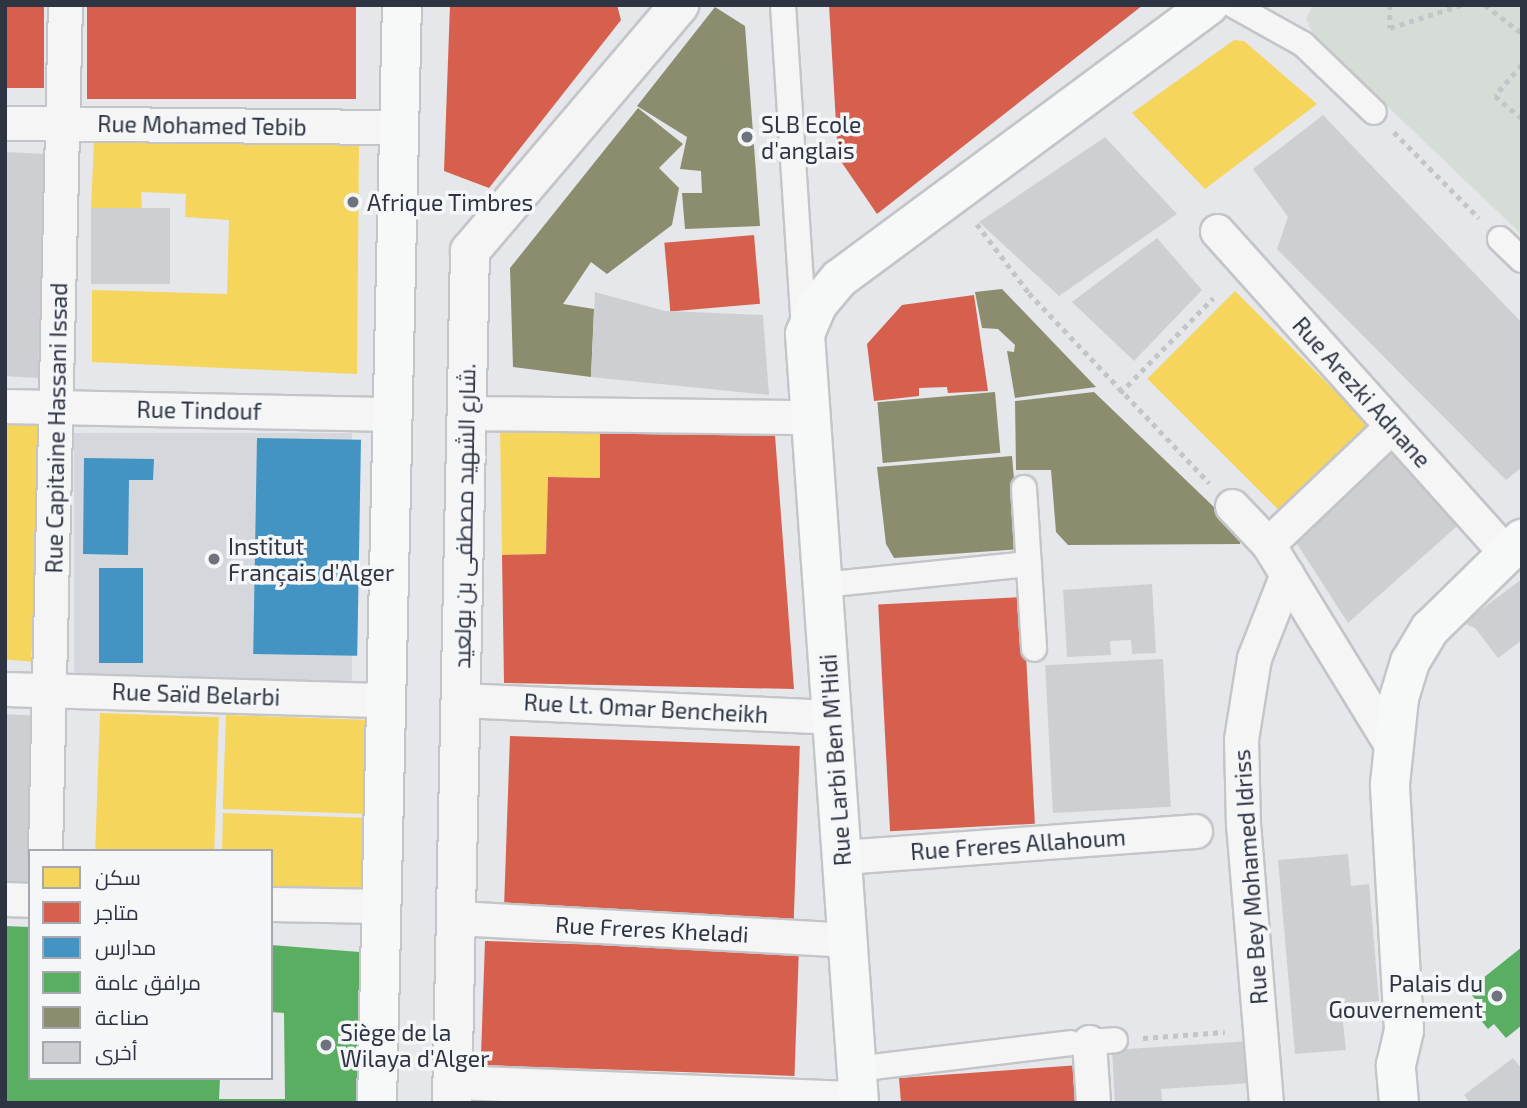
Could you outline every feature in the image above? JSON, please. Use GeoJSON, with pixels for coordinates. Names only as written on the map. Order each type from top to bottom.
{"type":"FeatureCollection","features":[{"type":"Feature","properties":{"kind":"main road"},"geometry":{"type":"LineString","coordinates":[[377,1103],[402,5]]}},
{"type":"Feature","properties":{"kind":"main road"},"geometry":{"type":"LineString","coordinates":[[805,334],[818,304],[839,279],[1209,5]]}},
{"type":"Feature","properties":{"kind":"main road","name":"Rue Larbi Ben M'Hidi"},"geometry":{"type":"LineString","coordinates":[[805,334],[858,1090]]}},
{"type":"Feature","properties":{"kind":"main road"},"geometry":{"type":"LineString","coordinates":[[1399,1103],[1396,1065],[1404,1030],[1391,745],[1410,662],[1430,629],[1514,546]]}},
{"type":"Feature","properties":{"kind":"main road"},"geometry":{"type":"LineString","coordinates":[[1404,1030],[1420,1060],[1424,1103]]}},
{"type":"Feature","properties":{"kind":"street","name":"Rue Capitaine Hassani Issad"},"geometry":{"type":"LineString","coordinates":[[45,849],[65,5]]}},
{"type":"Feature","properties":{"kind":"street","name":"شارع الشهيد مصطفى بن بولعيد."},"geometry":{"type":"LineString","coordinates":[[452,1092],[470,251],[679,5]]}},
{"type":"Feature","properties":{"kind":"street"},"geometry":{"type":"LineString","coordinates":[[783,5],[805,334]]}},
{"type":"Feature","properties":{"kind":"street"},"geometry":{"type":"LineString","coordinates":[[1233,5],[1303,44],[1374,112]]}},
{"type":"Feature","properties":{"kind":"street","name":"Rue Mohamed Tebib"},"geometry":{"type":"LineString","coordinates":[[5,123],[399,127]]}},
{"type":"Feature","properties":{"kind":"street","name":"Rue Arezki Adnane"},"geometry":{"type":"LineString","coordinates":[[1217,231],[1392,426],[1514,546]]}},
{"type":"Feature","properties":{"kind":"street"},"geometry":{"type":"LineString","coordinates":[[1500,239],[1522,260]]}},
{"type":"Feature","properties":{"kind":"street","name":"Rue Tindouf"},"geometry":{"type":"LineString","coordinates":[[5,406],[393,414]]}},
{"type":"Feature","properties":{"kind":"street"},"geometry":{"type":"LineString","coordinates":[[467,413],[811,417]]}},
{"type":"Feature","properties":{"kind":"street"},"geometry":{"type":"LineString","coordinates":[[1268,544],[1392,426]]}},
{"type":"Feature","properties":{"kind":"street"},"geometry":{"type":"LineString","coordinates":[[1024,488],[1034,649]]}},
{"type":"Feature","properties":{"kind":"street"},"geometry":{"type":"LineString","coordinates":[[1232,506],[1268,544],[1391,745]]}},
{"type":"Feature","properties":{"kind":"street"},"geometry":{"type":"LineString","coordinates":[[822,585],[1029,564]]}},
{"type":"Feature","properties":{"kind":"street","name":"Rue Bey Mohamed Idriss"},"geometry":{"type":"LineString","coordinates":[[1266,1103],[1243,826],[1241,739],[1254,658],[1287,575]]}},
{"type":"Feature","properties":{"kind":"street","name":"Rue Saïd Belarbi"},"geometry":{"type":"LineString","coordinates":[[5,689],[386,700]]}},
{"type":"Feature","properties":{"kind":"street","name":"Rue Lt. Omar Bencheikh"},"geometry":{"type":"LineString","coordinates":[[460,700],[832,717]]}},
{"type":"Feature","properties":{"kind":"street","name":"Rue Freres Allahoum"},"geometry":{"type":"LineString","coordinates":[[842,857],[1195,831]]}},
{"type":"Feature","properties":{"kind":"street"},"geometry":{"type":"LineString","coordinates":[[5,900],[28,900]]}},
{"type":"Feature","properties":{"kind":"street"},"geometry":{"type":"LineString","coordinates":[[273,904],[381,906]]}},
{"type":"Feature","properties":{"kind":"street","name":"Rue Freres Kheladi"},"geometry":{"type":"LineString","coordinates":[[456,918],[847,940]]}},
{"type":"Feature","properties":{"kind":"street"},"geometry":{"type":"LineString","coordinates":[[452,1092],[858,1090],[1091,1041],[1093,1103]]}},
{"type":"Feature","properties":{"kind":"path"},"geometry":{"type":"LineString","coordinates":[[1390,5],[1390,28],[1461,5]]}},
{"type":"Feature","properties":{"kind":"path"},"geometry":{"type":"LineString","coordinates":[[1485,5],[1522,33]]}},
{"type":"Feature","properties":{"kind":"path"},"geometry":{"type":"LineString","coordinates":[[1522,65],[1495,96],[1522,119]]}},
{"type":"Feature","properties":{"kind":"path"},"geometry":{"type":"LineString","coordinates":[[1374,112],[1500,239]]}},
{"type":"Feature","properties":{"kind":"path"},"geometry":{"type":"LineString","coordinates":[[953,192],[1029,293],[1120,393],[1232,506]]}},
{"type":"Feature","properties":{"kind":"path"},"geometry":{"type":"LineString","coordinates":[[1120,393],[1213,298]]}},
{"type":"Feature","properties":{"kind":"path"},"geometry":{"type":"LineString","coordinates":[[1091,1041],[1260,1030]]}},
{"type":"Feature","properties":{"kind":"shaded area"},"geometry":{"type":"Polygon","coordinates":[[[1313,5],[1522,5],[1522,235],[1314,36],[1306,19],[1313,5]]]}},
{"type":"Feature","properties":{"kind":"shaded area","name":"Institut Français d'Alger"},"geometry":{"type":"Polygon","coordinates":[[[74,433],[352,433],[352,684],[74,684],[74,433]]]}},
{"type":"Feature","properties":{"kind":"building: سكن"},"geometry":{"type":"Polygon","coordinates":[[[1234,40],[1244,41],[1317,104],[1205,189],[1132,113],[1234,40]]]}},
{"type":"Feature","properties":{"kind":"building: سكن"},"geometry":{"type":"Polygon","coordinates":[[[94,141],[359,143],[357,374],[92,362],[92,290],[227,294],[229,220],[185,217],[186,194],[141,192],[142,208],[91,208],[94,141]]]}},
{"type":"Feature","properties":{"kind":"building: سكن"},"geometry":{"type":"Polygon","coordinates":[[[1235,291],[1372,428],[1284,516],[1147,379],[1235,291]]]}},
{"type":"Feature","properties":{"kind":"building: سكن"},"geometry":{"type":"Polygon","coordinates":[[[5,416],[48,419],[31,661],[5,660],[5,416]]]}},
{"type":"Feature","properties":{"kind":"building: سكن"},"geometry":{"type":"Polygon","coordinates":[[[500,425],[600,427],[600,478],[548,477],[546,554],[502,555],[500,425]]]}},
{"type":"Feature","properties":{"kind":"building: سكن"},"geometry":{"type":"Polygon","coordinates":[[[100,713],[219,717],[214,849],[95,849],[100,713]]]}},
{"type":"Feature","properties":{"kind":"building: سكن"},"geometry":{"type":"Polygon","coordinates":[[[226,715],[371,720],[368,814],[223,809],[226,715]]]}},
{"type":"Feature","properties":{"kind":"building: سكن"},"geometry":{"type":"Polygon","coordinates":[[[223,813],[368,818],[365,912],[273,909],[273,849],[222,849],[223,813]]]}},
{"type":"Feature","properties":{"kind":"building: متاجر"},"geometry":{"type":"Polygon","coordinates":[[[5,5],[44,5],[44,88],[5,88],[5,5]]]}},
{"type":"Feature","properties":{"kind":"building: متاجر"},"geometry":{"type":"Polygon","coordinates":[[[87,5],[356,5],[356,99],[87,99],[87,5]]]}},
{"type":"Feature","properties":{"kind":"building: متاجر"},"geometry":{"type":"Polygon","coordinates":[[[450,5],[617,5],[621,20],[489,188],[444,171],[450,5]]]}},
{"type":"Feature","properties":{"kind":"building: متاجر"},"geometry":{"type":"Polygon","coordinates":[[[829,5],[1143,5],[877,214],[838,157],[829,5]]]}},
{"type":"Feature","properties":{"kind":"building: متاجر"},"geometry":{"type":"Polygon","coordinates":[[[754,235],[760,304],[670,312],[664,243],[754,235]]]}},
{"type":"Feature","properties":{"kind":"building: متاجر"},"geometry":{"type":"Polygon","coordinates":[[[974,295],[988,391],[948,393],[947,387],[919,388],[919,396],[874,401],[867,344],[902,305],[974,295]]]}},
{"type":"Feature","properties":{"kind":"building: متاجر"},"geometry":{"type":"Polygon","coordinates":[[[600,427],[775,435],[794,689],[504,683],[502,555],[546,554],[548,477],[600,478],[600,427]]]}},
{"type":"Feature","properties":{"kind":"building: متاجر"},"geometry":{"type":"Polygon","coordinates":[[[1023,597],[1035,824],[890,831],[878,605],[1023,597]]]}},
{"type":"Feature","properties":{"kind":"building: متاجر"},"geometry":{"type":"Polygon","coordinates":[[[510,736],[800,746],[794,920],[504,910],[510,736]]]}},
{"type":"Feature","properties":{"kind":"building: متاجر"},"geometry":{"type":"Polygon","coordinates":[[[485,941],[799,952],[794,1076],[481,1065],[485,941]]]}},
{"type":"Feature","properties":{"kind":"building: متاجر"},"geometry":{"type":"Polygon","coordinates":[[[1080,1065],[1082,1103],[901,1103],[899,1078],[1080,1065]]]}},
{"type":"Feature","properties":{"kind":"building: مدارس"},"geometry":{"type":"Polygon","coordinates":[[[257,438],[361,440],[357,656],[253,654],[257,438]]]}},
{"type":"Feature","properties":{"kind":"building: مدارس"},"geometry":{"type":"Polygon","coordinates":[[[84,458],[154,459],[153,480],[129,480],[128,555],[83,554],[84,458]]]}},
{"type":"Feature","properties":{"kind":"building: مدارس"},"geometry":{"type":"Polygon","coordinates":[[[99,568],[143,568],[143,663],[99,663],[99,568]]]}},
{"type":"Feature","properties":{"kind":"building: مرافق عامة","name":"Siège de la Wilaya d'Alger"},"geometry":{"type":"Polygon","coordinates":[[[5,926],[28,927],[28,1080],[220,1080],[219,1099],[285,1099],[284,1013],[273,1012],[273,945],[372,953],[365,1103],[5,1103],[5,926]]]}},
{"type":"Feature","properties":{"kind":"building: مرافق عامة","name":"Palais du Gouvernement"},"geometry":{"type":"Polygon","coordinates":[[[1522,947],[1522,1025],[1506,1038],[1494,1024],[1488,1029],[1471,1008],[1478,1003],[1468,990],[1522,947]]]}},
{"type":"Feature","properties":{"kind":"building: صناعة"},"geometry":{"type":"Polygon","coordinates":[[[715,7],[745,26],[760,226],[685,229],[682,193],[702,193],[701,171],[680,169],[687,137],[637,106],[715,7]]]}},
{"type":"Feature","properties":{"kind":"building: صناعة"},"geometry":{"type":"Polygon","coordinates":[[[638,108],[683,144],[659,168],[679,188],[672,225],[607,274],[591,262],[563,304],[594,309],[591,377],[513,367],[510,268],[638,108]]]}},
{"type":"Feature","properties":{"kind":"building: صناعة"},"geometry":{"type":"Polygon","coordinates":[[[1002,289],[1096,387],[1015,398],[1007,351],[1014,352],[1015,345],[998,329],[982,328],[975,292],[1002,289]]]}},
{"type":"Feature","properties":{"kind":"building: صناعة"},"geometry":{"type":"Polygon","coordinates":[[[995,392],[1000,453],[883,463],[877,402],[995,392]]]}},
{"type":"Feature","properties":{"kind":"building: صناعة"},"geometry":{"type":"Polygon","coordinates":[[[1094,392],[1240,532],[1240,544],[1068,545],[1056,532],[1051,470],[1016,470],[1015,401],[1094,392]]]}},
{"type":"Feature","properties":{"kind":"building: صناعة"},"geometry":{"type":"Polygon","coordinates":[[[1012,456],[1020,549],[894,558],[886,544],[877,467],[1012,456]]]}},
{"type":"Feature","properties":{"kind":"building: أخرى"},"geometry":{"type":"Polygon","coordinates":[[[1323,115],[1522,323],[1522,467],[1506,480],[1277,249],[1288,217],[1253,169],[1323,115]]]}},
{"type":"Feature","properties":{"kind":"building: أخرى"},"geometry":{"type":"Polygon","coordinates":[[[1105,137],[1177,214],[1059,296],[979,222],[1105,137]]]}},
{"type":"Feature","properties":{"kind":"building: أخرى"},"geometry":{"type":"Polygon","coordinates":[[[5,152],[45,154],[38,378],[5,376],[5,152]]]}},
{"type":"Feature","properties":{"kind":"building: أخرى"},"geometry":{"type":"Polygon","coordinates":[[[91,208],[170,208],[170,284],[91,284],[91,208]]]}},
{"type":"Feature","properties":{"kind":"building: أخرى"},"geometry":{"type":"Polygon","coordinates":[[[1157,238],[1202,290],[1134,361],[1072,302],[1157,238]]]}},
{"type":"Feature","properties":{"kind":"building: أخرى"},"geometry":{"type":"Polygon","coordinates":[[[595,292],[665,311],[763,315],[769,395],[591,377],[595,292]]]}},
{"type":"Feature","properties":{"kind":"building: أخرى"},"geometry":{"type":"Polygon","coordinates":[[[1391,439],[1464,520],[1348,623],[1292,536],[1391,439]]]}},
{"type":"Feature","properties":{"kind":"building: أخرى"},"geometry":{"type":"Polygon","coordinates":[[[1522,579],[1522,640],[1498,658],[1475,628],[1463,623],[1522,579]]]}},
{"type":"Feature","properties":{"kind":"building: أخرى"},"geometry":{"type":"Polygon","coordinates":[[[1152,584],[1156,653],[1132,654],[1131,640],[1110,641],[1111,655],[1067,657],[1063,590],[1152,584]]]}},
{"type":"Feature","properties":{"kind":"building: أخرى"},"geometry":{"type":"Polygon","coordinates":[[[1163,659],[1171,807],[1053,813],[1045,665],[1163,659]]]}},
{"type":"Feature","properties":{"kind":"building: أخرى"},"geometry":{"type":"Polygon","coordinates":[[[5,714],[38,716],[27,895],[5,894],[5,714]]]}},
{"type":"Feature","properties":{"kind":"building: أخرى"},"geometry":{"type":"Polygon","coordinates":[[[1348,854],[1351,886],[1369,884],[1379,1001],[1341,1004],[1346,1050],[1295,1054],[1278,860],[1348,854]]]}},
{"type":"Feature","properties":{"kind":"building: أخرى"},"geometry":{"type":"Polygon","coordinates":[[[1250,1041],[1252,1083],[1161,1089],[1162,1103],[1115,1103],[1112,1050],[1250,1041]]]}},
{"type":"Feature","properties":{"kind":"building: أخرى"},"geometry":{"type":"Polygon","coordinates":[[[1513,1058],[1522,1069],[1522,1103],[1470,1103],[1464,1095],[1513,1058]]]}},
{"type":"Feature","properties":{"kind":"place","name":"SLB Ecole d'anglais"},"geometry":{"type":"Point","coordinates":[747,137]}},
{"type":"Feature","properties":{"kind":"place","name":"Afrique Timbres"},"geometry":{"type":"Point","coordinates":[353,202]}},
{"type":"Feature","properties":{"kind":"place","name":"Institut Français d'Alger"},"geometry":{"type":"Point","coordinates":[214,559]}},
{"type":"Feature","properties":{"kind":"place","name":"Palais du Gouvernement"},"geometry":{"type":"Point","coordinates":[1497,996]}},
{"type":"Feature","properties":{"kind":"place","name":"Siège de la Wilaya d'Alger"},"geometry":{"type":"Point","coordinates":[326,1045]}}]}
